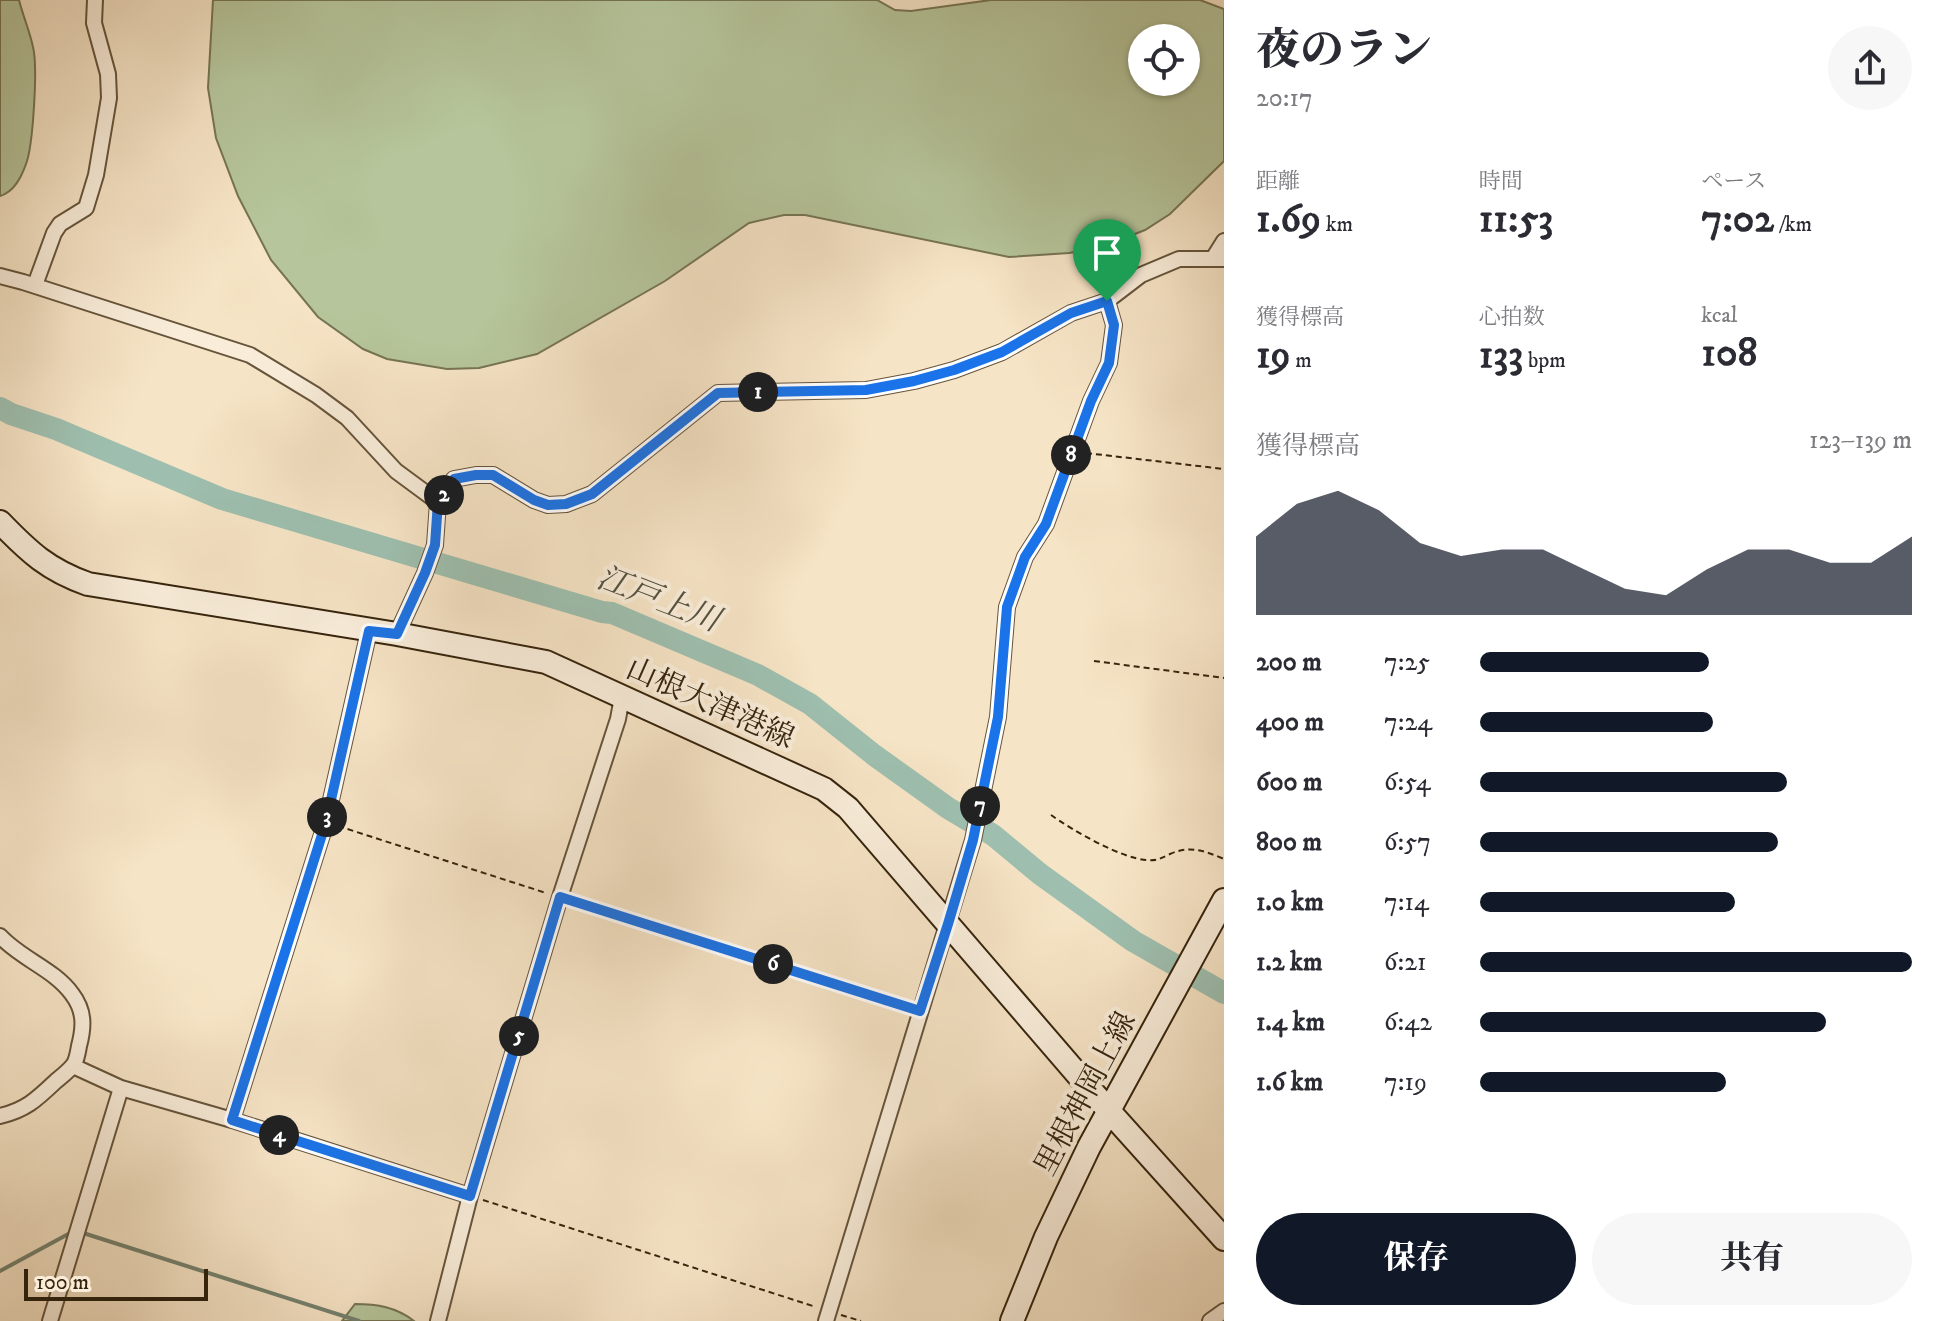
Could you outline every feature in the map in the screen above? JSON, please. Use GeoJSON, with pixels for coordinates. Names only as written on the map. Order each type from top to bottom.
{"type":"FeatureCollection","features":[{"type":"Feature","properties":{"kind":"main road","name":"山根大津港線"},"geometry":{"type":"LineString","coordinates":[[0,522],[25,548],[49,566],[88,584],[397,634],[546,662],[824,789],[848,808],[1109,1111],[1224,1239]]}},
{"type":"Feature","properties":{"kind":"main road","name":"里根神岡上線"},"geometry":{"type":"LineString","coordinates":[[1012,1321],[1046,1237],[1109,1111],[1224,900]]}},
{"type":"Feature","properties":{"kind":"street"},"geometry":{"type":"LineString","coordinates":[[35,285],[54,233],[60,224],[86,208],[96,175],[109,98],[108,74],[94,23],[95,0]]}},
{"type":"Feature","properties":{"kind":"street"},"geometry":{"type":"LineString","coordinates":[[397,634],[435,545],[438,502],[454,479],[493,475],[534,500],[548,505],[566,504],[592,494],[718,393],[866,390],[954,370],[1002,352],[1071,313],[1107,301],[1141,275],[1179,259],[1219,258],[1224,241]]}},
{"type":"Feature","properties":{"kind":"street"},"geometry":{"type":"LineString","coordinates":[[0,276],[250,355],[316,395],[347,418],[396,471],[438,502]]}},
{"type":"Feature","properties":{"kind":"street"},"geometry":{"type":"LineString","coordinates":[[828,1316],[973,840],[998,717],[1007,607],[1025,557],[1046,524],[1091,401],[1109,363],[1114,325],[1107,301]]}},
{"type":"Feature","properties":{"kind":"street"},"geometry":{"type":"LineString","coordinates":[[232,1120],[326,822],[369,631]]}},
{"type":"Feature","properties":{"kind":"street"},"geometry":{"type":"LineString","coordinates":[[438,1321],[470,1196],[560,897],[618,719],[622,697]]}},
{"type":"Feature","properties":{"kind":"street"},"geometry":{"type":"LineString","coordinates":[[0,936],[72,993],[83,1021],[73,1066],[33,1104],[0,1116]]}},
{"type":"Feature","properties":{"kind":"street"},"geometry":{"type":"LineString","coordinates":[[73,1066],[121,1088],[470,1196]]}},
{"type":"Feature","properties":{"kind":"street"},"geometry":{"type":"LineString","coordinates":[[50,1321],[121,1088]]}},
{"type":"Feature","properties":{"kind":"street"},"geometry":{"type":"LineString","coordinates":[[1210,1321],[1224,1311]]}},
{"type":"Feature","properties":{"kind":"path"},"geometry":{"type":"LineString","coordinates":[[1073,452],[1224,469]]}},
{"type":"Feature","properties":{"kind":"path"},"geometry":{"type":"LineString","coordinates":[[1094,661],[1224,678]]}},
{"type":"Feature","properties":{"kind":"path"},"geometry":{"type":"LineString","coordinates":[[1051,815],[1071,829],[1133,858],[1159,860],[1173,852],[1191,848],[1224,859]]}},
{"type":"Feature","properties":{"kind":"path"},"geometry":{"type":"LineString","coordinates":[[326,822],[920,1011]]}},
{"type":"Feature","properties":{"kind":"path"},"geometry":{"type":"LineString","coordinates":[[470,1196],[828,1316],[861,1321]]}},
{"type":"Feature","properties":{"kind":"green space"},"geometry":{"type":"Polygon","coordinates":[[[0,0],[19,0],[33,47],[35,71],[29,155],[16,184],[0,196],[0,0]]]}},
{"type":"Feature","properties":{"kind":"green space"},"geometry":{"type":"Polygon","coordinates":[[[213,0],[877,0],[895,10],[911,11],[991,0],[1200,0],[1224,9],[1224,161],[1170,214],[1145,230],[1099,248],[1009,257],[805,215],[784,215],[749,223],[665,281],[537,354],[479,368],[447,369],[387,359],[363,349],[318,317],[271,260],[238,196],[216,138],[208,88],[213,0]]]}},
{"type":"Feature","properties":{"kind":"green space"},"geometry":{"type":"Polygon","coordinates":[[[355,1304],[386,1307],[414,1321],[342,1321],[355,1304]]]}},
{"type":"Feature","properties":{"kind":"waterway","name":"江戸上川"},"geometry":{"type":"LineString","coordinates":[[0,408],[222,499],[612,613],[758,675],[810,704],[874,755],[948,808],[993,835],[1040,874],[1133,941],[1224,993]]}},
{"type":"Feature","properties":{"kind":"waterway"},"geometry":{"type":"LineString","coordinates":[[0,1271],[72,1232]]}},
{"type":"Feature","properties":{"kind":"waterway"},"geometry":{"type":"LineString","coordinates":[[80,1232],[359,1321]]}},
{"type":"Feature","properties":{"kind":"route"},"geometry":{"type":"LineString","coordinates":[[1107,301],[1114,325],[1109,363],[1091,401],[1046,524],[1025,557],[1007,607],[998,717],[973,840],[920,1011],[560,897],[470,1196],[232,1120],[326,822],[369,631],[397,634],[435,545],[438,502],[454,479],[493,475],[534,500],[548,505],[566,504],[592,494],[718,393],[866,390],[914,381],[1002,352],[1071,313],[1107,301]]}}]}
